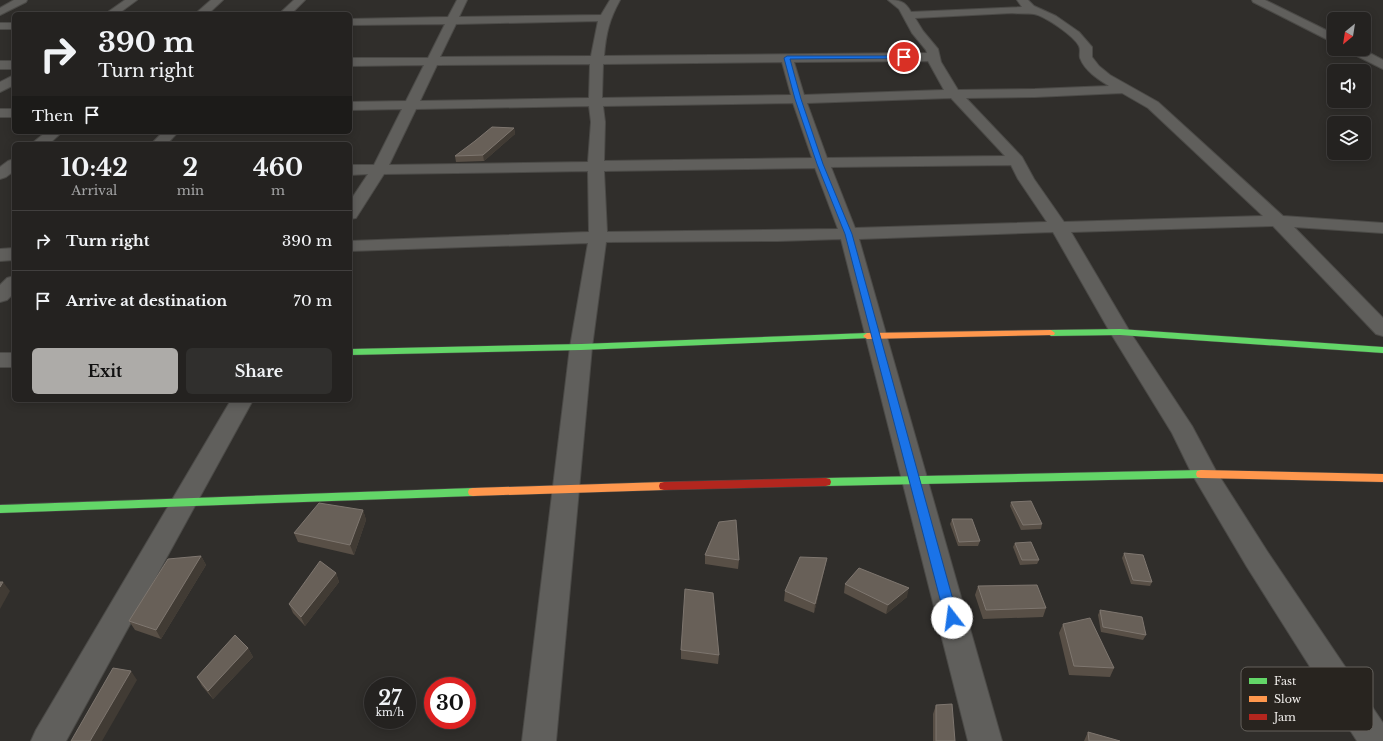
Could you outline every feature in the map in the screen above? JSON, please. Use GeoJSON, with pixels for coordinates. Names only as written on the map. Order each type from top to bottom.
{"type":"FeatureCollection","features":[{"type":"Feature","properties":{"kind":"street"},"geometry":{"type":"LineString","coordinates":[[0,12],[22,0]]}},
{"type":"Feature","properties":{"kind":"street"},"geometry":{"type":"LineString","coordinates":[[114,12],[132,0]]}},
{"type":"Feature","properties":{"kind":"street"},"geometry":{"type":"LineString","coordinates":[[203,12],[218,0]]}},
{"type":"Feature","properties":{"kind":"street"},"geometry":{"type":"LineString","coordinates":[[287,12],[300,0]]}},
{"type":"Feature","properties":{"kind":"street"},"geometry":{"type":"LineString","coordinates":[[352,211],[379,170],[462,0]]}},
{"type":"Feature","properties":{"kind":"street"},"geometry":{"type":"LineString","coordinates":[[539,741],[581,347],[598,237],[596,166],[598,122],[595,84],[597,59],[600,37],[605,18],[616,0]]}},
{"type":"Feature","properties":{"kind":"street"},"geometry":{"type":"LineString","coordinates":[[893,0],[903,7],[918,33],[932,49],[934,57],[949,88],[1017,160],[1026,179],[1059,227],[1120,332],[1184,432],[1204,474],[1257,559],[1328,667]]}},
{"type":"Feature","properties":{"kind":"street"},"geometry":{"type":"LineString","coordinates":[[1258,0],[1327,35]]}},
{"type":"Feature","properties":{"kind":"street"},"geometry":{"type":"LineString","coordinates":[[908,15],[1012,10],[1026,4],[1049,17],[1084,42],[1087,49],[1086,57],[1088,62],[1105,78],[1152,105],[1278,221],[1383,330]]}},
{"type":"Feature","properties":{"kind":"street"},"geometry":{"type":"LineString","coordinates":[[352,22],[605,18]]}},
{"type":"Feature","properties":{"kind":"street"},"geometry":{"type":"LineString","coordinates":[[0,26],[12,26]]}},
{"type":"Feature","properties":{"kind":"street"},"geometry":{"type":"LineString","coordinates":[[1366,56],[1383,65]]}},
{"type":"Feature","properties":{"kind":"street"},"geometry":{"type":"LineString","coordinates":[[352,62],[934,57]]}},
{"type":"Feature","properties":{"kind":"street"},"geometry":{"type":"LineString","coordinates":[[787,58],[798,99],[820,164],[849,234],[875,336],[985,741]]}},
{"type":"Feature","properties":{"kind":"street"},"geometry":{"type":"LineString","coordinates":[[0,65],[12,65]]}},
{"type":"Feature","properties":{"kind":"street"},"geometry":{"type":"LineString","coordinates":[[0,88],[12,80]]}},
{"type":"Feature","properties":{"kind":"street"},"geometry":{"type":"LineString","coordinates":[[352,106],[798,99],[1124,89]]}},
{"type":"Feature","properties":{"kind":"street"},"geometry":{"type":"LineString","coordinates":[[0,114],[12,113]]}},
{"type":"Feature","properties":{"kind":"street"},"geometry":{"type":"LineString","coordinates":[[42,142],[52,134]]}},
{"type":"Feature","properties":{"kind":"street"},"geometry":{"type":"LineString","coordinates":[[161,142],[169,134]]}},
{"type":"Feature","properties":{"kind":"street"},"geometry":{"type":"LineString","coordinates":[[352,170],[1017,160]]}},
{"type":"Feature","properties":{"kind":"street"},"geometry":{"type":"LineString","coordinates":[[0,175],[12,166]]}},
{"type":"Feature","properties":{"kind":"street"},"geometry":{"type":"LineString","coordinates":[[0,175],[12,175]]}},
{"type":"Feature","properties":{"kind":"street"},"geometry":{"type":"LineString","coordinates":[[352,246],[598,237],[778,236],[1278,221],[1383,228]]}},
{"type":"Feature","properties":{"kind":"street"},"geometry":{"type":"LineString","coordinates":[[0,255],[12,254]]}},
{"type":"Feature","properties":{"kind":"street"},"geometry":{"type":"LineString","coordinates":[[0,296],[12,284]]}},
{"type":"Feature","properties":{"kind":"street"},"geometry":{"type":"LineString","coordinates":[[352,352],[581,347],[875,336],[1120,332],[1383,350]]}},
{"type":"Feature","properties":{"kind":"street"},"geometry":{"type":"LineString","coordinates":[[0,360],[12,360]]}},
{"type":"Feature","properties":{"kind":"street"},"geometry":{"type":"LineString","coordinates":[[48,741],[241,402]]}},
{"type":"Feature","properties":{"kind":"street"},"geometry":{"type":"LineString","coordinates":[[0,509],[565,489],[914,480],[1204,474],[1383,478]]}},
{"type":"Feature","properties":{"kind":"street"},"geometry":{"type":"LineString","coordinates":[[1369,731],[1376,741]]}},
{"type":"Feature","properties":{"kind":"building"},"geometry":{"type":"Polygon","coordinates":[[[492,127],[514,128],[483,155],[455,156],[475,141],[492,127]]]}},
{"type":"Feature","properties":{"kind":"building"},"geometry":{"type":"Polygon","coordinates":[[[1031,501],[1042,524],[1023,525],[1011,502],[1031,501]]]}},
{"type":"Feature","properties":{"kind":"building"},"geometry":{"type":"Polygon","coordinates":[[[319,503],[363,510],[350,545],[294,533],[319,503]]]}},
{"type":"Feature","properties":{"kind":"building"},"geometry":{"type":"Polygon","coordinates":[[[952,519],[972,519],[980,541],[959,542],[952,519]]]}},
{"type":"Feature","properties":{"kind":"building"},"geometry":{"type":"Polygon","coordinates":[[[736,520],[739,560],[705,555],[719,522],[736,520]]]}},
{"type":"Feature","properties":{"kind":"building"},"geometry":{"type":"Polygon","coordinates":[[[1031,542],[1039,560],[1022,560],[1015,543],[1031,542]]]}},
{"type":"Feature","properties":{"kind":"building"},"geometry":{"type":"Polygon","coordinates":[[[1124,553],[1143,555],[1152,582],[1133,580],[1124,553]]]}},
{"type":"Feature","properties":{"kind":"building"},"geometry":{"type":"Polygon","coordinates":[[[201,556],[156,630],[129,621],[168,559],[201,556]]]}},
{"type":"Feature","properties":{"kind":"building"},"geometry":{"type":"Polygon","coordinates":[[[800,557],[827,558],[815,604],[785,591],[800,557]]]}},
{"type":"Feature","properties":{"kind":"building"},"geometry":{"type":"Polygon","coordinates":[[[320,561],[336,573],[301,617],[289,604],[320,561]]]}},
{"type":"Feature","properties":{"kind":"building"},"geometry":{"type":"Polygon","coordinates":[[[859,568],[909,588],[888,605],[845,584],[859,568]]]}},
{"type":"Feature","properties":{"kind":"building"},"geometry":{"type":"Polygon","coordinates":[[[1037,585],[1046,608],[986,610],[978,586],[1037,585]]]}},
{"type":"Feature","properties":{"kind":"building"},"geometry":{"type":"Polygon","coordinates":[[[685,589],[713,593],[719,655],[681,650],[685,589]]]}},
{"type":"Feature","properties":{"kind":"building"},"geometry":{"type":"Polygon","coordinates":[[[1100,610],[1142,617],[1146,635],[1103,627],[1100,610]]]}},
{"type":"Feature","properties":{"kind":"building"},"geometry":{"type":"Polygon","coordinates":[[[1090,618],[1114,668],[1074,666],[1063,624],[1090,618]]]}},
{"type":"Feature","properties":{"kind":"building"},"geometry":{"type":"Polygon","coordinates":[[[235,635],[248,648],[208,691],[197,677],[235,635]]]}},
{"type":"Feature","properties":{"kind":"building"},"geometry":{"type":"Polygon","coordinates":[[[113,668],[131,671],[90,741],[71,741],[113,668]]]}},
{"type":"Feature","properties":{"kind":"building"},"geometry":{"type":"Polygon","coordinates":[[[952,704],[955,741],[936,741],[936,705],[952,704]]]}},
{"type":"Feature","properties":{"kind":"building"},"geometry":{"type":"Polygon","coordinates":[[[1088,732],[1120,741],[1089,741],[1088,732]]]}},
{"type":"Feature","properties":{"kind":"traffic: fast"},"geometry":{"type":"LineString","coordinates":[[1051,333],[1120,332],[1383,350]]}},
{"type":"Feature","properties":{"kind":"traffic: fast"},"geometry":{"type":"LineString","coordinates":[[352,352],[581,347],[867,336]]}},
{"type":"Feature","properties":{"kind":"traffic: fast"},"geometry":{"type":"LineString","coordinates":[[826,482],[1201,474]]}},
{"type":"Feature","properties":{"kind":"traffic: fast"},"geometry":{"type":"LineString","coordinates":[[0,509],[473,492]]}},
{"type":"Feature","properties":{"kind":"traffic: slow"},"geometry":{"type":"LineString","coordinates":[[867,336],[1051,333]]}},
{"type":"Feature","properties":{"kind":"traffic: slow"},"geometry":{"type":"LineString","coordinates":[[1201,474],[1383,478]]}},
{"type":"Feature","properties":{"kind":"traffic: slow"},"geometry":{"type":"LineString","coordinates":[[473,492],[664,486]]}},
{"type":"Feature","properties":{"kind":"traffic: jam"},"geometry":{"type":"LineString","coordinates":[[664,486],[826,482]]}},
{"type":"Feature","properties":{"kind":"route"},"geometry":{"type":"LineString","coordinates":[[904,57],[787,58],[798,99],[820,164],[849,234],[898,422],[952,618]]}}]}
